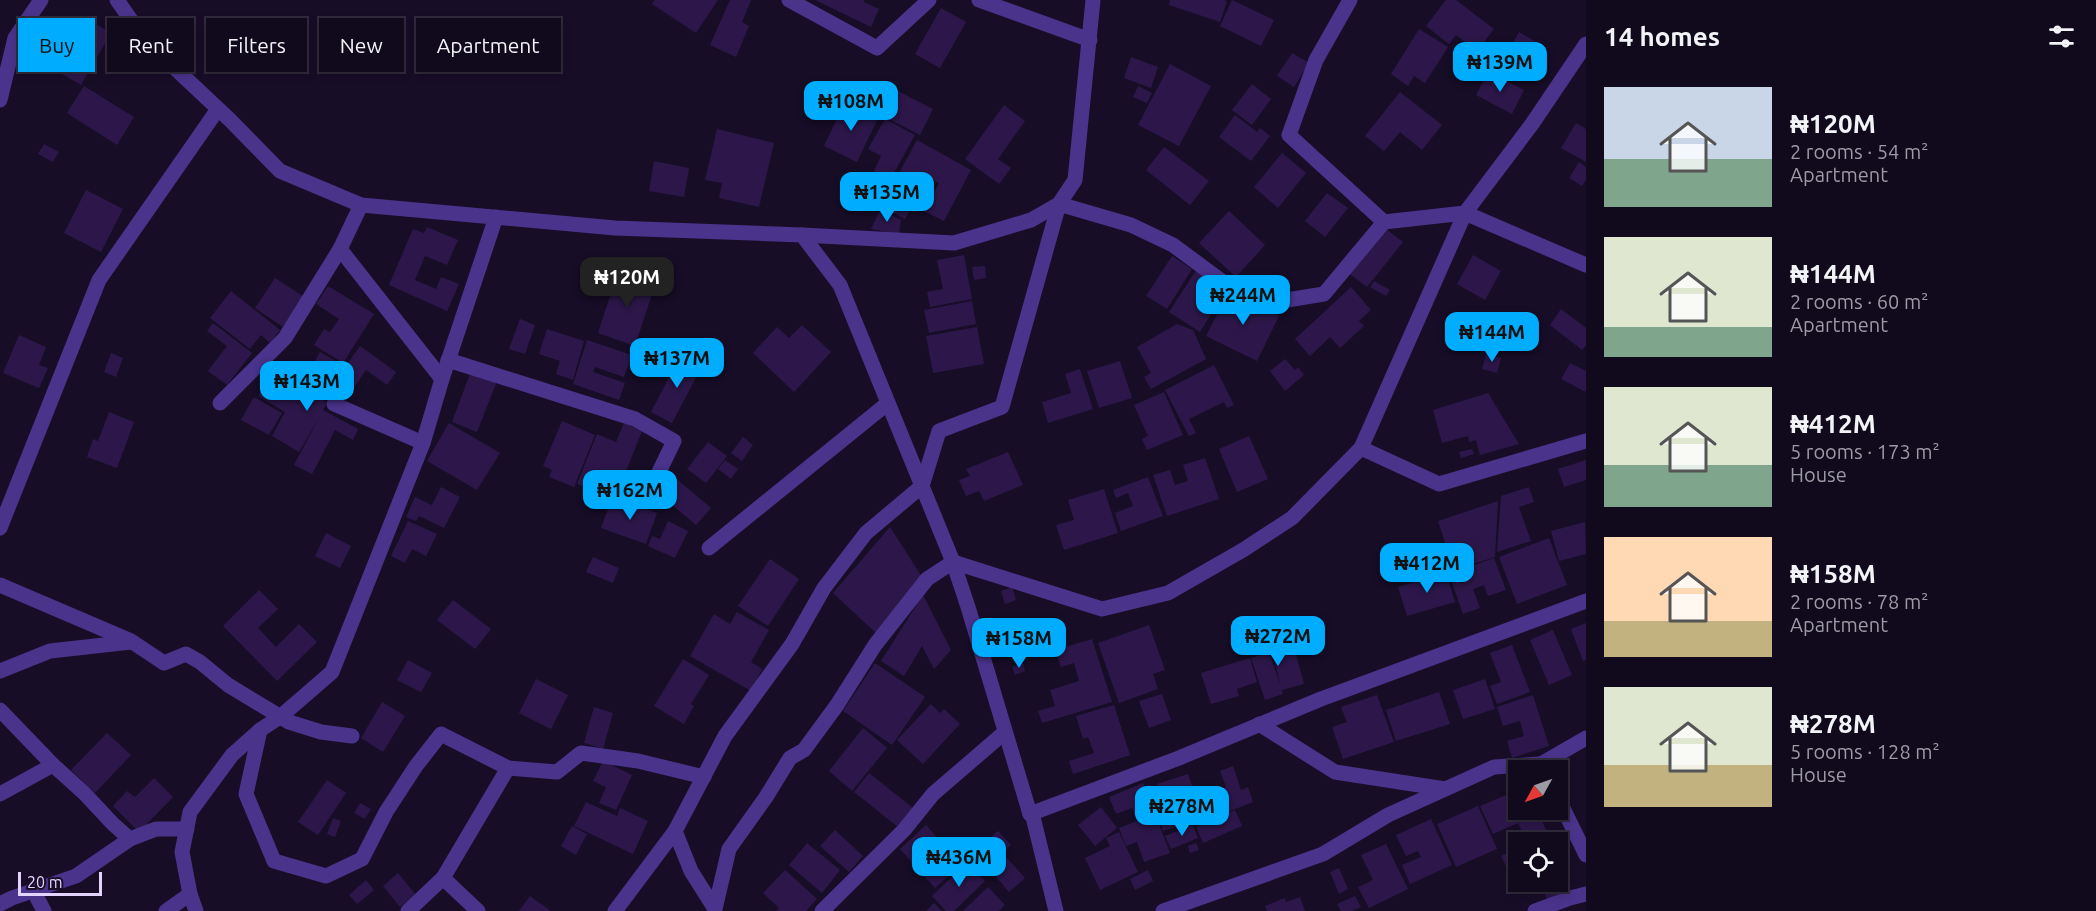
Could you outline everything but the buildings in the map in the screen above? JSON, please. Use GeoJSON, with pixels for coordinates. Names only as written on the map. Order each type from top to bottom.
{"type":"FeatureCollection","features":[{"type":"Feature","properties":{"kind":"street"},"geometry":{"type":"LineString","coordinates":[[0,100],[15,39],[41,0]]}},
{"type":"Feature","properties":{"kind":"street"},"geometry":{"type":"LineString","coordinates":[[117,0],[145,40],[280,171],[362,205],[615,228],[954,243],[1031,220],[1059,204],[1131,225],[1173,245],[1223,282],[1281,301],[1324,294],[1384,222],[1465,213],[1586,266]]}},
{"type":"Feature","properties":{"kind":"street"},"geometry":{"type":"LineString","coordinates":[[789,0],[877,48],[929,0]]}},
{"type":"Feature","properties":{"kind":"street"},"geometry":{"type":"LineString","coordinates":[[979,0],[1090,40]]}},
{"type":"Feature","properties":{"kind":"street"},"geometry":{"type":"LineString","coordinates":[[615,911],[675,831],[725,736],[792,644],[824,588],[866,533],[922,486],[939,431],[1002,407],[1059,204],[1075,180],[1094,0]]}},
{"type":"Feature","properties":{"kind":"street"},"geometry":{"type":"LineString","coordinates":[[1350,0],[1316,60],[1289,135],[1384,222]]}},
{"type":"Feature","properties":{"kind":"street"},"geometry":{"type":"LineString","coordinates":[[953,562],[1102,609],[1168,593],[1293,518],[1361,448],[1465,213],[1532,124],[1586,44]]}},
{"type":"Feature","properties":{"kind":"street"},"geometry":{"type":"LineString","coordinates":[[0,528],[99,280],[218,109]]}},
{"type":"Feature","properties":{"kind":"street"},"geometry":{"type":"LineString","coordinates":[[220,404],[285,338],[340,249],[362,205]]}},
{"type":"Feature","properties":{"kind":"street"},"geometry":{"type":"LineString","coordinates":[[196,911],[190,894],[182,852],[190,812],[232,755],[332,672],[423,443],[496,217]]}},
{"type":"Feature","properties":{"kind":"street"},"geometry":{"type":"LineString","coordinates":[[802,235],[840,285],[953,562],[969,607],[1030,814],[1033,817],[1056,911]]}},
{"type":"Feature","properties":{"kind":"street"},"geometry":{"type":"LineString","coordinates":[[340,249],[442,379]]}},
{"type":"Feature","properties":{"kind":"street"},"geometry":{"type":"LineString","coordinates":[[448,360],[635,419],[674,441],[659,472]]}},
{"type":"Feature","properties":{"kind":"street"},"geometry":{"type":"LineString","coordinates":[[709,548],[888,402]]}},
{"type":"Feature","properties":{"kind":"street"},"geometry":{"type":"LineString","coordinates":[[334,405],[423,443]]}},
{"type":"Feature","properties":{"kind":"street"},"geometry":{"type":"LineString","coordinates":[[1361,448],[1439,484],[1586,441]]}},
{"type":"Feature","properties":{"kind":"street"},"geometry":{"type":"LineString","coordinates":[[716,910],[729,849],[790,758],[804,750],[837,705],[875,645],[927,579],[953,562]]}},
{"type":"Feature","properties":{"kind":"street"},"geometry":{"type":"LineString","coordinates":[[0,585],[131,641],[164,663],[186,654],[200,662],[228,685],[289,722],[321,732],[352,736]]}},
{"type":"Feature","properties":{"kind":"street"},"geometry":{"type":"LineString","coordinates":[[1030,814],[1179,758],[1321,699],[1586,602]]}},
{"type":"Feature","properties":{"kind":"street"},"geometry":{"type":"LineString","coordinates":[[0,671],[50,651],[131,641]]}},
{"type":"Feature","properties":{"kind":"street"},"geometry":{"type":"LineString","coordinates":[[0,710],[113,825],[130,839]]}},
{"type":"Feature","properties":{"kind":"street"},"geometry":{"type":"LineString","coordinates":[[1259,724],[1335,772],[1445,789]]}},
{"type":"Feature","properties":{"kind":"street"},"geometry":{"type":"LineString","coordinates":[[260,730],[246,794],[274,861],[326,876],[362,859],[386,812],[416,766],[441,734],[508,768],[557,772],[580,753],[638,761],[704,777]]}},
{"type":"Feature","properties":{"kind":"street"},"geometry":{"type":"LineString","coordinates":[[822,911],[904,830],[933,794],[1005,732]]}},
{"type":"Feature","properties":{"kind":"street"},"geometry":{"type":"LineString","coordinates":[[1553,760],[1586,738]]}},
{"type":"Feature","properties":{"kind":"street"},"geometry":{"type":"LineString","coordinates":[[0,794],[53,765]]}},
{"type":"Feature","properties":{"kind":"street"},"geometry":{"type":"LineString","coordinates":[[1163,911],[1323,855],[1388,815],[1494,767],[1508,767]]}},
{"type":"Feature","properties":{"kind":"street"},"geometry":{"type":"LineString","coordinates":[[408,911],[443,878],[508,768]]}},
{"type":"Feature","properties":{"kind":"street"},"geometry":{"type":"LineString","coordinates":[[1568,818],[1586,855]]}},
{"type":"Feature","properties":{"kind":"street"},"geometry":{"type":"LineString","coordinates":[[0,904],[76,876],[130,839],[156,829],[187,829]]}},
{"type":"Feature","properties":{"kind":"street"},"geometry":{"type":"LineString","coordinates":[[675,831],[691,872],[716,910]]}},
{"type":"Feature","properties":{"kind":"street"},"geometry":{"type":"LineString","coordinates":[[443,878],[477,911]]}},
{"type":"Feature","properties":{"kind":"street"},"geometry":{"type":"LineString","coordinates":[[33,890],[44,911]]}},
{"type":"Feature","properties":{"kind":"street"},"geometry":{"type":"LineString","coordinates":[[166,911],[190,894]]}},
{"type":"Feature","properties":{"kind":"street"},"geometry":{"type":"LineString","coordinates":[[1535,911],[1586,894]]}}]}
